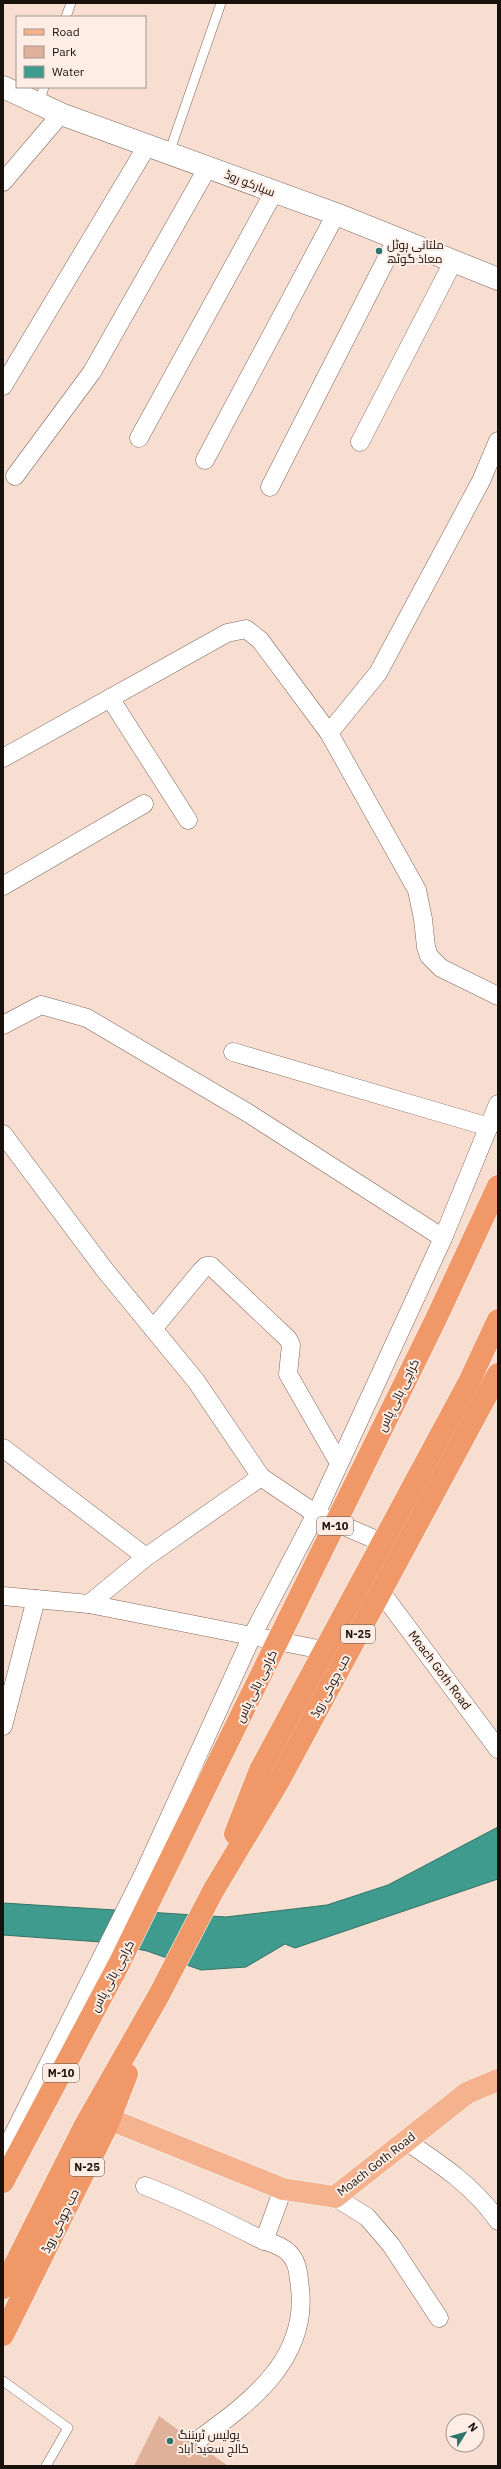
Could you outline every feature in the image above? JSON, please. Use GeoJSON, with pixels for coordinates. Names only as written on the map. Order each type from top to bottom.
{"type":"FeatureCollection","features":[{"type":"Feature","properties":{"kind":"highway","name":"کراچی بائی پاس"},"geometry":{"type":"LineString","coordinates":[[3,2182],[153,1876],[279,1641],[498,1186]]}},
{"type":"Feature","properties":{"kind":"highway"},"geometry":{"type":"LineString","coordinates":[[210,1898],[260,1770],[381,1542],[470,1380],[498,1320]]}},
{"type":"Feature","properties":{"kind":"highway","name":"حب چوکی روڈ"},"geometry":{"type":"LineString","coordinates":[[3,2288],[84,2127],[163,1988],[210,1898],[280,1779],[498,1374]]}},
{"type":"Feature","properties":{"kind":"highway","name":"حب چوکی روڈ"},"geometry":{"type":"LineString","coordinates":[[3,2334],[109,2119],[163,1988]]}},
{"type":"Feature","properties":{"kind":"main road","name":"Moach Goth Road"},"geometry":{"type":"LineString","coordinates":[[109,2119],[284,2189],[335,2197],[467,2093],[498,2080]]}},
{"type":"Feature","properties":{"kind":"street","name":"سپارکو روڈ"},"geometry":{"type":"LineString","coordinates":[[3,87],[42,95],[61,114],[336,214],[396,240],[498,278]]}},
{"type":"Feature","properties":{"kind":"street"},"geometry":{"type":"LineString","coordinates":[[3,182],[61,114]]}},
{"type":"Feature","properties":{"kind":"street"},"geometry":{"type":"LineString","coordinates":[[3,386],[147,146]]}},
{"type":"Feature","properties":{"kind":"street"},"geometry":{"type":"LineString","coordinates":[[15,476],[92,372],[208,167]]}},
{"type":"Feature","properties":{"kind":"street"},"geometry":{"type":"LineString","coordinates":[[139,438],[274,192]]}},
{"type":"Feature","properties":{"kind":"street"},"geometry":{"type":"LineString","coordinates":[[205,460],[336,214]]}},
{"type":"Feature","properties":{"kind":"street"},"geometry":{"type":"LineString","coordinates":[[270,487],[396,240]]}},
{"type":"Feature","properties":{"kind":"street"},"geometry":{"type":"LineString","coordinates":[[360,442],[454,262]]}},
{"type":"Feature","properties":{"kind":"street"},"geometry":{"type":"LineString","coordinates":[[329,733],[378,673],[481,481],[498,442]]}},
{"type":"Feature","properties":{"kind":"street"},"geometry":{"type":"LineString","coordinates":[[3,758],[227,633],[246,629],[260,640],[329,733],[417,890],[423,919],[426,947],[429,956],[441,968],[498,996]]}},
{"type":"Feature","properties":{"kind":"street"},"geometry":{"type":"LineString","coordinates":[[110,698],[188,820]]}},
{"type":"Feature","properties":{"kind":"street"},"geometry":{"type":"LineString","coordinates":[[3,886],[144,804]]}},
{"type":"Feature","properties":{"kind":"street"},"geometry":{"type":"LineString","coordinates":[[3,1025],[41,1006],[87,1018],[248,1113],[443,1238]]}},
{"type":"Feature","properties":{"kind":"street"},"geometry":{"type":"LineString","coordinates":[[233,1052],[489,1126]]}},
{"type":"Feature","properties":{"kind":"street"},"geometry":{"type":"LineString","coordinates":[[153,1876],[252,1636],[316,1514],[443,1238],[498,1104]]}},
{"type":"Feature","properties":{"kind":"street"},"geometry":{"type":"LineString","coordinates":[[3,1134],[100,1263],[196,1381],[261,1477],[316,1514],[381,1542]]}},
{"type":"Feature","properties":{"kind":"street"},"geometry":{"type":"LineString","coordinates":[[153,1329],[201,1271],[211,1266],[288,1339],[291,1345],[288,1374],[339,1463]]}},
{"type":"Feature","properties":{"kind":"street"},"geometry":{"type":"LineString","coordinates":[[3,1448],[146,1557]]}},
{"type":"Feature","properties":{"kind":"street"},"geometry":{"type":"LineString","coordinates":[[89,1604],[146,1557],[261,1477]]}},
{"type":"Feature","properties":{"kind":"street","name":"Moach Goth Road"},"geometry":{"type":"LineString","coordinates":[[381,1592],[498,1749]]}},
{"type":"Feature","properties":{"kind":"street"},"geometry":{"type":"LineString","coordinates":[[3,1596],[89,1604],[323,1650]]}},
{"type":"Feature","properties":{"kind":"street"},"geometry":{"type":"LineString","coordinates":[[3,1726],[36,1599]]}},
{"type":"Feature","properties":{"kind":"street"},"geometry":{"type":"LineString","coordinates":[[3,2155],[109,1965]]}},
{"type":"Feature","properties":{"kind":"street"},"geometry":{"type":"LineString","coordinates":[[406,2141],[431,2158],[480,2198],[498,2221]]}},
{"type":"Feature","properties":{"kind":"street"},"geometry":{"type":"LineString","coordinates":[[145,2186],[206,2211],[264,2241],[276,2244],[288,2253],[297,2263],[302,2302],[298,2329],[293,2344],[277,2371],[245,2406],[202,2437]]}},
{"type":"Feature","properties":{"kind":"street"},"geometry":{"type":"LineString","coordinates":[[264,2241],[284,2189]]}},
{"type":"Feature","properties":{"kind":"street"},"geometry":{"type":"LineString","coordinates":[[335,2197],[367,2217],[391,2245],[439,2318]]}},
{"type":"Feature","properties":{"kind":"lane"},"geometry":{"type":"LineString","coordinates":[[66,16],[71,3]]}},
{"type":"Feature","properties":{"kind":"lane"},"geometry":{"type":"LineString","coordinates":[[168,154],[221,3]]}},
{"type":"Feature","properties":{"kind":"lane"},"geometry":{"type":"LineString","coordinates":[[3,2381],[68,2428],[46,2466]]}},
{"type":"Feature","properties":{"kind":"green space","name":"پولیس ٹریننگ کالج سعید آباد"},"geometry":{"type":"Polygon","coordinates":[[[159,2416],[228,2466],[134,2466],[159,2416]]]}},
{"type":"Feature","properties":{"kind":"water"},"geometry":{"type":"Polygon","coordinates":[[[498,1827],[498,1879],[295,1948],[285,1944],[246,1967],[201,1970],[147,1951],[101,1942],[3,1935],[3,1903],[226,1917],[327,1905],[388,1885],[498,1827]]]}},
{"type":"Feature","properties":{"kind":"place","name":"ملتانی ہوٹل معاذ گوٹھ"},"geometry":{"type":"Point","coordinates":[379,251]}},
{"type":"Feature","properties":{"kind":"place","name":"پولیس ٹریننگ کالج سعید آباد"},"geometry":{"type":"Point","coordinates":[170,2441]}}]}
